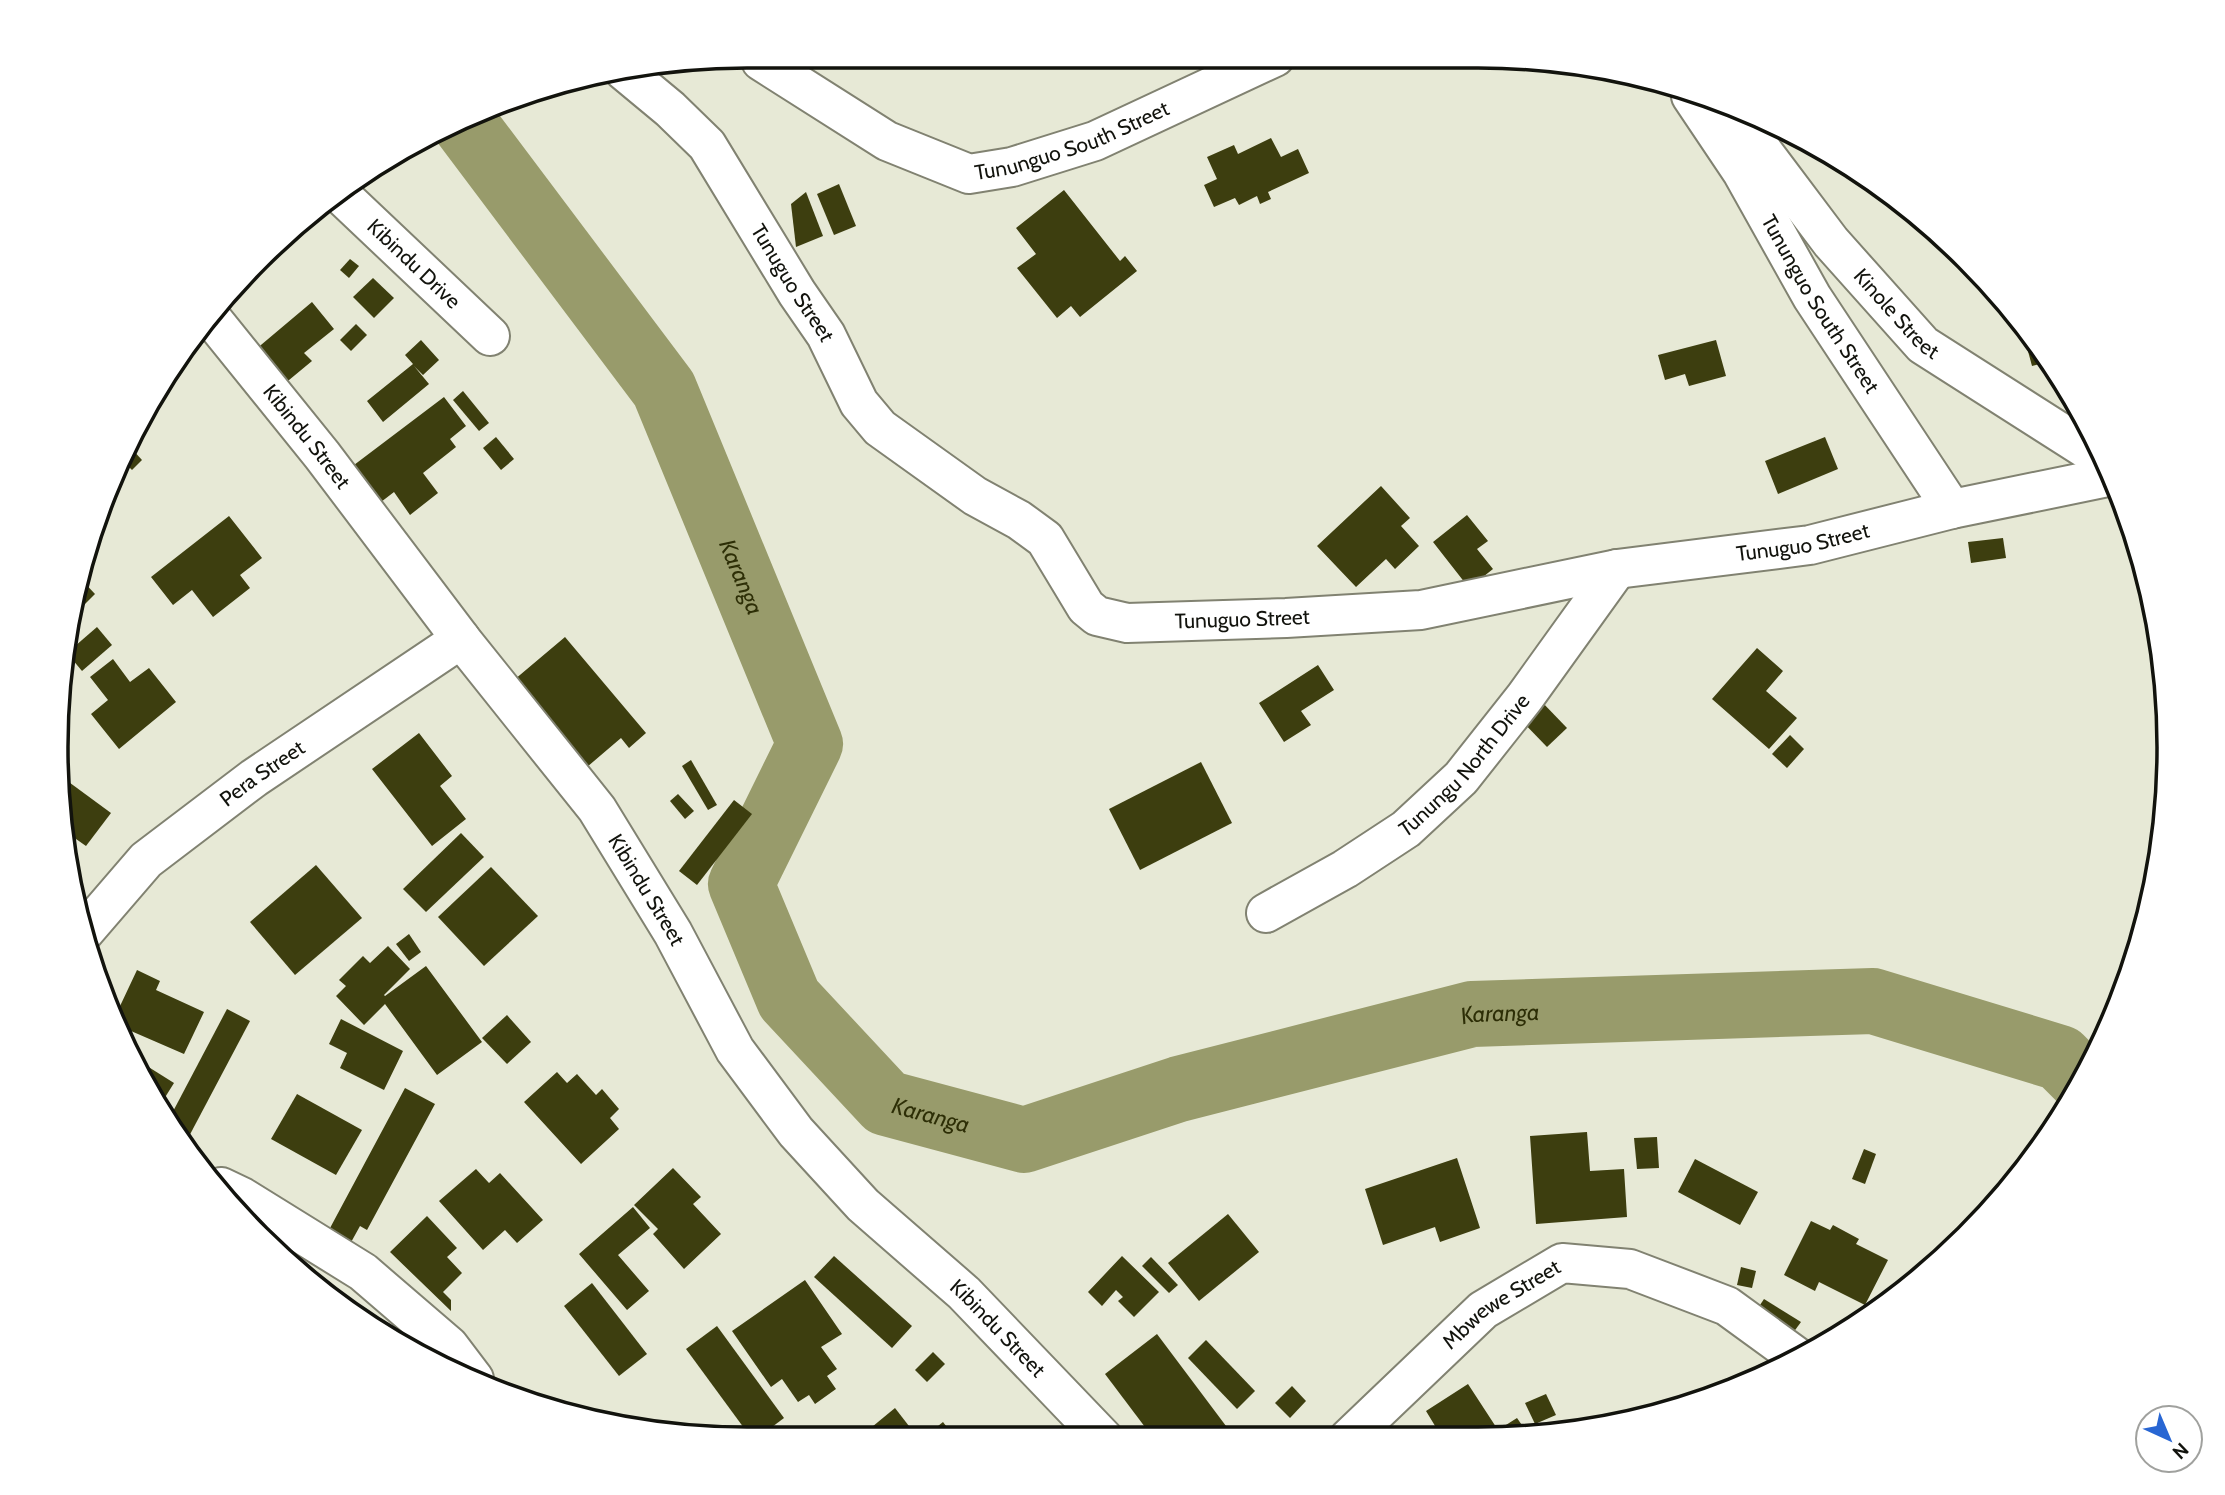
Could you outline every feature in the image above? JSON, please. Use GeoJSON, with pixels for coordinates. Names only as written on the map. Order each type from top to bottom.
{"type":"FeatureCollection","features":[{"type":"Feature","properties":{"kind":"street","name":"Tununguo South Street"},"geometry":{"type":"LineString","coordinates":[[772,68],[887,141],[970,174],[1012,167],[1095,141],[1248,68]]}},
{"type":"Feature","properties":{"kind":"street","name":"Tunuguo Street"},"geometry":{"type":"LineString","coordinates":[[633,78],[670,108],[708,145],[797,293],[826,335],[859,403],[880,428],[975,496],[1019,520],[1045,539],[1086,607],[1097,615],[1127,623],[1421,610],[1617,569],[1810,545],[1952,509],[2101,478]]}},
{"type":"Feature","properties":{"kind":"street","name":"Tununguo South Street"},"geometry":{"type":"LineString","coordinates":[[1696,104],[1742,172],[1812,297],[1952,509]]}},
{"type":"Feature","properties":{"kind":"street","name":"Kinole Street"},"geometry":{"type":"LineString","coordinates":[[1743,123],[1830,242],[1923,345],[2089,451]]}},
{"type":"Feature","properties":{"kind":"street","name":"Kibindu Drive"},"geometry":{"type":"LineString","coordinates":[[346,200],[490,336]]}},
{"type":"Feature","properties":{"kind":"street","name":"Kibindu Street"},"geometry":{"type":"LineString","coordinates":[[217,325],[597,809],[673,933],[735,1050],[796,1132],[863,1205],[964,1293],[1092,1427]]}},
{"type":"Feature","properties":{"kind":"street","name":"Tunungu North Drive"},"geometry":{"type":"LineString","coordinates":[[1266,913],[1345,869],[1406,830],[1461,778],[1525,697],[1617,569]]}},
{"type":"Feature","properties":{"kind":"street","name":"Pera Street"},"geometry":{"type":"LineString","coordinates":[[91,924],[146,860],[254,778],[461,639]]}},
{"type":"Feature","properties":{"kind":"street"},"geometry":{"type":"LineString","coordinates":[[249,1208],[363,1272],[449,1346],[462,1364]]}},
{"type":"Feature","properties":{"kind":"street","name":"Mbwewe Street"},"geometry":{"type":"LineString","coordinates":[[1361,1427],[1483,1310],[1562,1263],[1630,1269],[1727,1306],[1789,1351]]}},
{"type":"Feature","properties":{"kind":"building"},"geometry":{"type":"Polygon","coordinates":[[[1271,138],[1281,157],[1298,149],[1309,173],[1268,192],[1271,199],[1260,204],[1257,196],[1239,205],[1235,198],[1214,207],[1204,185],[1217,179],[1207,157],[1234,145],[1238,154],[1271,138]]]}},
{"type":"Feature","properties":{"kind":"building"},"geometry":{"type":"Polygon","coordinates":[[[839,184],[856,226],[834,235],[817,194],[839,184]]]}},
{"type":"Feature","properties":{"kind":"building"},"geometry":{"type":"Polygon","coordinates":[[[1064,190],[1120,261],[1125,256],[1137,271],[1080,317],[1071,306],[1057,318],[1017,268],[1036,254],[1016,228],[1064,190]]]}},
{"type":"Feature","properties":{"kind":"building"},"geometry":{"type":"Polygon","coordinates":[[[806,192],[823,236],[796,247],[791,204],[806,192]]]}},
{"type":"Feature","properties":{"kind":"building"},"geometry":{"type":"Polygon","coordinates":[[[350,259],[359,266],[349,278],[340,270],[350,259]]]}},
{"type":"Feature","properties":{"kind":"building"},"geometry":{"type":"Polygon","coordinates":[[[373,278],[394,298],[374,318],[353,297],[373,278]]]}},
{"type":"Feature","properties":{"kind":"building"},"geometry":{"type":"Polygon","coordinates":[[[312,302],[334,329],[304,353],[312,361],[283,385],[255,350],[312,302]]]}},
{"type":"Feature","properties":{"kind":"building"},"geometry":{"type":"Polygon","coordinates":[[[356,324],[367,335],[351,351],[340,340],[356,324]]]}},
{"type":"Feature","properties":{"kind":"building"},"geometry":{"type":"Polygon","coordinates":[[[421,340],[439,360],[423,375],[414,366],[429,384],[383,422],[367,401],[413,364],[405,355],[421,340]]]}},
{"type":"Feature","properties":{"kind":"building"},"geometry":{"type":"Polygon","coordinates":[[[1716,340],[1726,376],[1689,386],[1685,374],[1665,380],[1658,355],[1716,340]]]}},
{"type":"Feature","properties":{"kind":"building"},"geometry":{"type":"Polygon","coordinates":[[[2028,350],[2038,364],[2032,366],[2028,350]]]}},
{"type":"Feature","properties":{"kind":"building"},"geometry":{"type":"Polygon","coordinates":[[[463,391],[489,423],[479,431],[453,400],[463,391]]]}},
{"type":"Feature","properties":{"kind":"building"},"geometry":{"type":"Polygon","coordinates":[[[444,397],[466,426],[450,439],[456,447],[423,473],[438,493],[410,515],[394,492],[381,502],[354,465],[444,397]]]}},
{"type":"Feature","properties":{"kind":"building"},"geometry":{"type":"Polygon","coordinates":[[[496,437],[514,459],[501,470],[483,448],[496,437]]]}},
{"type":"Feature","properties":{"kind":"building"},"geometry":{"type":"Polygon","coordinates":[[[1825,437],[1838,469],[1778,494],[1765,461],[1825,437]]]}},
{"type":"Feature","properties":{"kind":"building"},"geometry":{"type":"Polygon","coordinates":[[[135,453],[142,460],[132,470],[129,467],[135,453]]]}},
{"type":"Feature","properties":{"kind":"building"},"geometry":{"type":"Polygon","coordinates":[[[1381,486],[1410,518],[1401,526],[1419,546],[1395,569],[1386,559],[1356,587],[1317,546],[1381,486]]]}},
{"type":"Feature","properties":{"kind":"building"},"geometry":{"type":"Polygon","coordinates":[[[1467,515],[1488,541],[1477,549],[1493,569],[1469,588],[1433,542],[1467,515]]]}},
{"type":"Feature","properties":{"kind":"building"},"geometry":{"type":"Polygon","coordinates":[[[229,516],[262,558],[240,575],[250,588],[213,617],[192,590],[173,605],[151,577],[229,516]]]}},
{"type":"Feature","properties":{"kind":"building"},"geometry":{"type":"Polygon","coordinates":[[[2003,538],[2006,558],[1971,563],[1968,542],[2003,538]]]}},
{"type":"Feature","properties":{"kind":"building"},"geometry":{"type":"Polygon","coordinates":[[[88,586],[95,594],[83,606],[88,586]]]}},
{"type":"Feature","properties":{"kind":"building"},"geometry":{"type":"Polygon","coordinates":[[[97,627],[112,645],[82,671],[74,661],[76,645],[97,627]]]}},
{"type":"Feature","properties":{"kind":"building"},"geometry":{"type":"Polygon","coordinates":[[[565,637],[646,733],[629,748],[621,738],[587,767],[514,680],[565,637]]]}},
{"type":"Feature","properties":{"kind":"building"},"geometry":{"type":"Polygon","coordinates":[[[1757,648],[1783,671],[1766,691],[1797,718],[1769,749],[1712,699],[1757,648]]]}},
{"type":"Feature","properties":{"kind":"building"},"geometry":{"type":"Polygon","coordinates":[[[113,659],[130,682],[149,668],[176,702],[119,749],[91,714],[108,700],[90,677],[113,659]]]}},
{"type":"Feature","properties":{"kind":"building"},"geometry":{"type":"Polygon","coordinates":[[[1318,665],[1334,690],[1301,711],[1311,725],[1284,742],[1259,703],[1318,665]]]}},
{"type":"Feature","properties":{"kind":"building"},"geometry":{"type":"Polygon","coordinates":[[[1540,700],[1567,728],[1547,747],[1520,719],[1540,700]]]}},
{"type":"Feature","properties":{"kind":"building"},"geometry":{"type":"Polygon","coordinates":[[[419,733],[452,776],[440,786],[466,819],[432,846],[372,769],[419,733]]]}},
{"type":"Feature","properties":{"kind":"building"},"geometry":{"type":"Polygon","coordinates":[[[1790,735],[1804,749],[1787,768],[1772,754],[1790,735]]]}},
{"type":"Feature","properties":{"kind":"building"},"geometry":{"type":"Polygon","coordinates":[[[691,760],[717,805],[708,810],[682,766],[691,760]]]}},
{"type":"Feature","properties":{"kind":"building"},"geometry":{"type":"Polygon","coordinates":[[[1201,762],[1232,823],[1140,870],[1109,809],[1201,762]]]}},
{"type":"Feature","properties":{"kind":"building"},"geometry":{"type":"Polygon","coordinates":[[[70,783],[111,813],[86,846],[74,838],[70,783]]]}},
{"type":"Feature","properties":{"kind":"building"},"geometry":{"type":"Polygon","coordinates":[[[678,794],[694,811],[685,819],[670,801],[678,794]]]}},
{"type":"Feature","properties":{"kind":"building"},"geometry":{"type":"Polygon","coordinates":[[[734,800],[752,814],[697,885],[679,871],[734,800]]]}},
{"type":"Feature","properties":{"kind":"building"},"geometry":{"type":"Polygon","coordinates":[[[461,833],[484,857],[426,912],[403,889],[461,833]]]}},
{"type":"Feature","properties":{"kind":"building"},"geometry":{"type":"Polygon","coordinates":[[[316,865],[362,918],[295,975],[250,922],[316,865]]]}},
{"type":"Feature","properties":{"kind":"building"},"geometry":{"type":"Polygon","coordinates":[[[491,867],[538,916],[484,966],[438,917],[491,867]]]}},
{"type":"Feature","properties":{"kind":"building"},"geometry":{"type":"Polygon","coordinates":[[[409,934],[421,952],[409,961],[396,944],[409,934]]]}},
{"type":"Feature","properties":{"kind":"building"},"geometry":{"type":"Polygon","coordinates":[[[388,946],[410,969],[384,995],[426,966],[482,1042],[437,1075],[385,1004],[364,1025],[336,996],[346,986],[339,980],[363,956],[370,963],[388,946]]]}},
{"type":"Feature","properties":{"kind":"building"},"geometry":{"type":"Polygon","coordinates":[[[137,970],[160,981],[156,990],[204,1012],[184,1054],[131,1032],[120,1007],[137,970]]]}},
{"type":"Feature","properties":{"kind":"building"},"geometry":{"type":"Polygon","coordinates":[[[227,1009],[250,1021],[190,1135],[174,1110],[227,1009]]]}},
{"type":"Feature","properties":{"kind":"building"},"geometry":{"type":"Polygon","coordinates":[[[507,1015],[531,1042],[507,1064],[482,1038],[507,1015]]]}},
{"type":"Feature","properties":{"kind":"building"},"geometry":{"type":"Polygon","coordinates":[[[341,1019],[403,1051],[384,1090],[340,1068],[347,1053],[329,1044],[341,1019]]]}},
{"type":"Feature","properties":{"kind":"building"},"geometry":{"type":"Polygon","coordinates":[[[148,1067],[174,1083],[165,1097],[148,1067]]]}},
{"type":"Feature","properties":{"kind":"building"},"geometry":{"type":"Polygon","coordinates":[[[557,1072],[567,1083],[577,1074],[596,1095],[602,1089],[619,1109],[610,1118],[619,1129],[581,1164],[524,1102],[557,1072]]]}},
{"type":"Feature","properties":{"kind":"building"},"geometry":{"type":"Polygon","coordinates":[[[405,1088],[435,1104],[367,1230],[360,1226],[344,1255],[322,1243],[405,1088]]]}},
{"type":"Feature","properties":{"kind":"building"},"geometry":{"type":"Polygon","coordinates":[[[297,1094],[362,1130],[336,1175],[271,1139],[297,1094]]]}},
{"type":"Feature","properties":{"kind":"building"},"geometry":{"type":"Polygon","coordinates":[[[1587,1132],[1590,1171],[1624,1169],[1627,1217],[1536,1224],[1530,1136],[1587,1132]]]}},
{"type":"Feature","properties":{"kind":"building"},"geometry":{"type":"Polygon","coordinates":[[[1657,1137],[1659,1168],[1637,1169],[1634,1138],[1657,1137]]]}},
{"type":"Feature","properties":{"kind":"building"},"geometry":{"type":"Polygon","coordinates":[[[1864,1149],[1876,1154],[1865,1184],[1852,1179],[1864,1149]]]}},
{"type":"Feature","properties":{"kind":"building"},"geometry":{"type":"Polygon","coordinates":[[[1457,1158],[1480,1228],[1440,1242],[1435,1227],[1383,1245],[1365,1189],[1457,1158]]]}},
{"type":"Feature","properties":{"kind":"building"},"geometry":{"type":"Polygon","coordinates":[[[1695,1159],[1758,1192],[1740,1225],[1678,1192],[1695,1159]]]}},
{"type":"Feature","properties":{"kind":"building"},"geometry":{"type":"Polygon","coordinates":[[[673,1168],[701,1197],[693,1204],[721,1234],[684,1269],[653,1234],[658,1229],[634,1205],[673,1168]]]}},
{"type":"Feature","properties":{"kind":"building"},"geometry":{"type":"Polygon","coordinates":[[[476,1169],[489,1183],[500,1173],[543,1220],[517,1243],[505,1230],[483,1250],[439,1201],[476,1169]]]}},
{"type":"Feature","properties":{"kind":"building"},"geometry":{"type":"Polygon","coordinates":[[[633,1207],[650,1228],[618,1255],[649,1291],[627,1310],[579,1254],[633,1207]]]}},
{"type":"Feature","properties":{"kind":"building"},"geometry":{"type":"Polygon","coordinates":[[[1228,1214],[1259,1252],[1199,1301],[1168,1263],[1228,1214]]]}},
{"type":"Feature","properties":{"kind":"building"},"geometry":{"type":"Polygon","coordinates":[[[427,1216],[457,1248],[447,1257],[462,1273],[443,1292],[451,1300],[451,1311],[390,1252],[427,1216]]]}},
{"type":"Feature","properties":{"kind":"building"},"geometry":{"type":"Polygon","coordinates":[[[1811,1221],[1830,1230],[1833,1225],[1859,1239],[1856,1244],[1888,1260],[1865,1305],[1819,1282],[1815,1291],[1784,1275],[1811,1221]]]}},
{"type":"Feature","properties":{"kind":"building"},"geometry":{"type":"Polygon","coordinates":[[[834,1256],[912,1326],[892,1348],[814,1277],[834,1256]]]}},
{"type":"Feature","properties":{"kind":"building"},"geometry":{"type":"Polygon","coordinates":[[[1122,1256],[1159,1292],[1134,1317],[1118,1301],[1123,1297],[1116,1290],[1102,1306],[1088,1292],[1122,1256]]]}},
{"type":"Feature","properties":{"kind":"building"},"geometry":{"type":"Polygon","coordinates":[[[1151,1257],[1178,1285],[1169,1293],[1142,1266],[1151,1257]]]}},
{"type":"Feature","properties":{"kind":"building"},"geometry":{"type":"Polygon","coordinates":[[[1741,1267],[1756,1271],[1752,1288],[1737,1285],[1741,1267]]]}},
{"type":"Feature","properties":{"kind":"building"},"geometry":{"type":"Polygon","coordinates":[[[805,1280],[842,1334],[821,1347],[837,1369],[827,1376],[836,1389],[815,1404],[809,1395],[798,1402],[782,1379],[771,1387],[732,1331],[805,1280]]]}},
{"type":"Feature","properties":{"kind":"building"},"geometry":{"type":"Polygon","coordinates":[[[592,1283],[647,1354],[619,1376],[564,1306],[592,1283]]]}},
{"type":"Feature","properties":{"kind":"building"},"geometry":{"type":"Polygon","coordinates":[[[1764,1299],[1801,1322],[1790,1337],[1754,1314],[1764,1299]]]}},
{"type":"Feature","properties":{"kind":"building"},"geometry":{"type":"Polygon","coordinates":[[[717,1326],[784,1418],[772,1427],[743,1427],[686,1349],[717,1326]]]}},
{"type":"Feature","properties":{"kind":"building"},"geometry":{"type":"Polygon","coordinates":[[[1157,1334],[1227,1427],[1145,1427],[1105,1374],[1157,1334]]]}},
{"type":"Feature","properties":{"kind":"building"},"geometry":{"type":"Polygon","coordinates":[[[1206,1340],[1255,1391],[1237,1409],[1188,1358],[1206,1340]]]}},
{"type":"Feature","properties":{"kind":"building"},"geometry":{"type":"Polygon","coordinates":[[[933,1352],[945,1364],[927,1382],[915,1370],[933,1352]]]}},
{"type":"Feature","properties":{"kind":"building"},"geometry":{"type":"Polygon","coordinates":[[[1468,1384],[1496,1426],[1436,1427],[1426,1411],[1468,1384]]]}},
{"type":"Feature","properties":{"kind":"building"},"geometry":{"type":"Polygon","coordinates":[[[1292,1386],[1306,1401],[1290,1418],[1275,1403],[1292,1386]]]}},
{"type":"Feature","properties":{"kind":"building"},"geometry":{"type":"Polygon","coordinates":[[[1546,1394],[1556,1415],[1535,1424],[1525,1403],[1546,1394]]]}},
{"type":"Feature","properties":{"kind":"building"},"geometry":{"type":"Polygon","coordinates":[[[895,1408],[910,1427],[872,1427],[895,1408]]]}},
{"type":"Feature","properties":{"kind":"building"},"geometry":{"type":"Polygon","coordinates":[[[1517,1418],[1522,1425],[1505,1426],[1517,1418]]]}},
{"type":"Feature","properties":{"kind":"waterway","name":"Karanga"},"geometry":{"type":"LineString","coordinates":[[468,129],[664,389],[810,744],[741,884],[789,999],[886,1103],[1024,1140],[1179,1089],[1472,1014],[1873,1001],[2060,1058],[2074,1072]]}}]}
